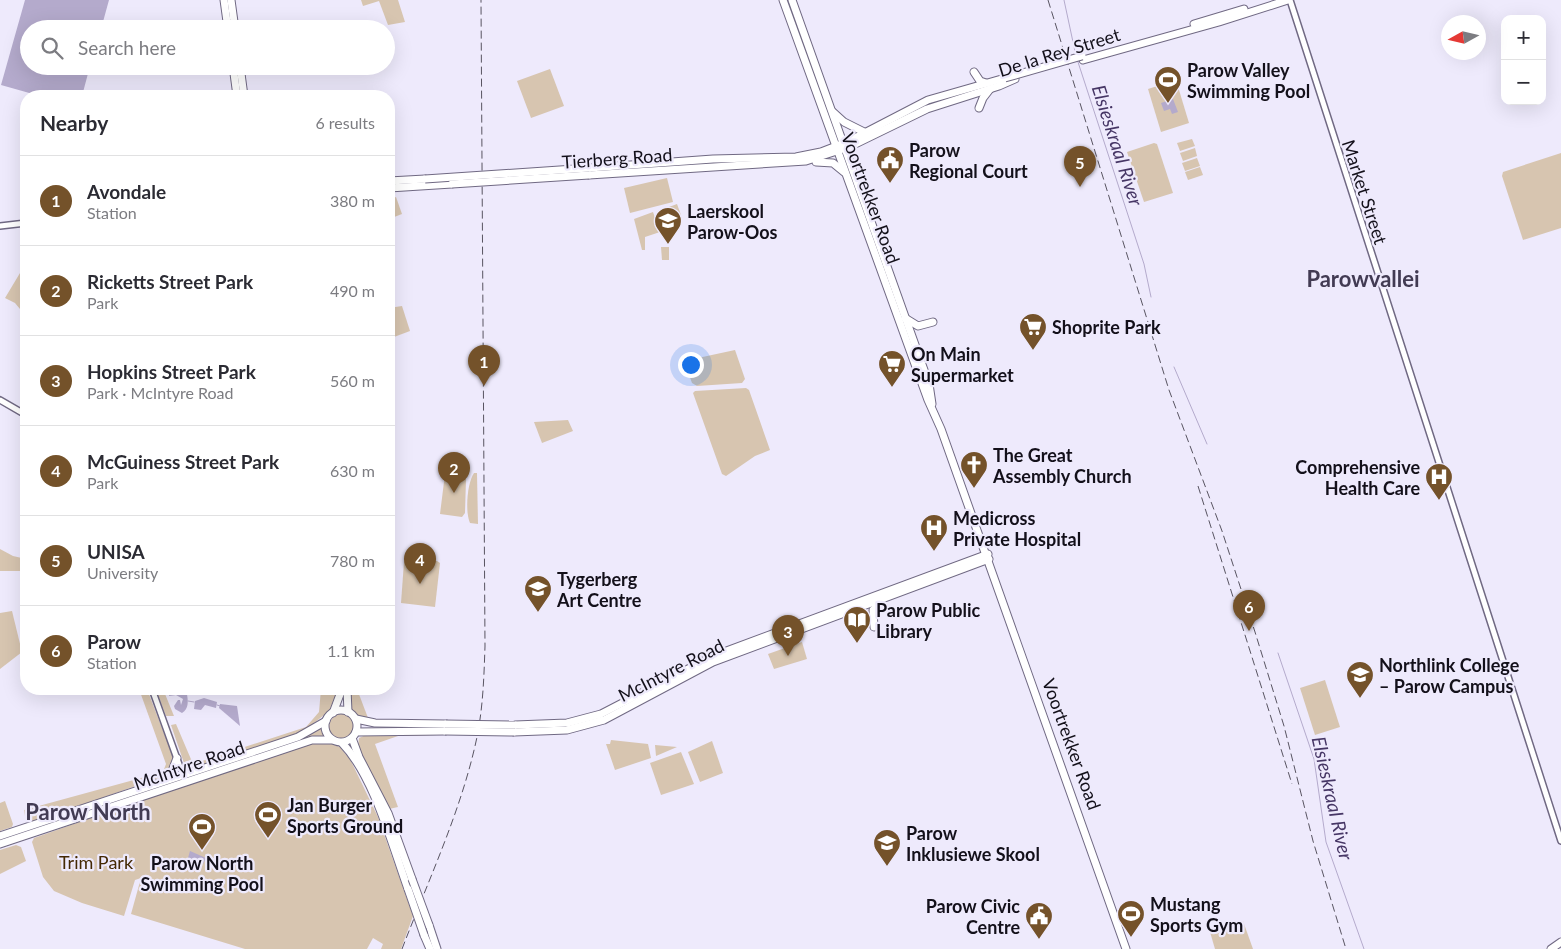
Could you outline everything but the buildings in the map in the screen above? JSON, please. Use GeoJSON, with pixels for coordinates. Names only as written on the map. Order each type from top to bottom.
{"type":"FeatureCollection","features":[{"type":"Feature","properties":{"kind":"main road"},"geometry":{"type":"LineString","coordinates":[[224,0],[227,20]]}},
{"type":"Feature","properties":{"kind":"main road"},"geometry":{"type":"LineString","coordinates":[[231,0],[234,20]]}},
{"type":"Feature","properties":{"kind":"main road","name":"Voortrekker Road"},"geometry":{"type":"LineString","coordinates":[[784,0],[905,317],[929,384],[932,405],[1126,949]]}},
{"type":"Feature","properties":{"kind":"main road","name":"Voortrekker Road"},"geometry":{"type":"LineString","coordinates":[[792,0],[829,105],[846,174],[928,400],[932,405]]}},
{"type":"Feature","properties":{"kind":"main road","name":"De la Rey Street"},"geometry":{"type":"LineString","coordinates":[[841,148],[866,132],[928,100],[1015,79],[1273,0]]}},
{"type":"Feature","properties":{"kind":"main road","name":"De la Rey Street"},"geometry":{"type":"LineString","coordinates":[[841,148],[927,109],[1005,78],[1219,22],[1289,0]]}},
{"type":"Feature","properties":{"kind":"main road"},"geometry":{"type":"LineString","coordinates":[[974,72],[980,81],[988,86],[979,108]]}},
{"type":"Feature","properties":{"kind":"main road"},"geometry":{"type":"LineString","coordinates":[[234,75],[236,90]]}},
{"type":"Feature","properties":{"kind":"main road"},"geometry":{"type":"LineString","coordinates":[[241,75],[243,90]]}},
{"type":"Feature","properties":{"kind":"main road"},"geometry":{"type":"LineString","coordinates":[[906,110],[914,111],[932,103],[950,101]]}},
{"type":"Feature","properties":{"kind":"main road"},"geometry":{"type":"LineString","coordinates":[[829,105],[843,121],[866,132]]}},
{"type":"Feature","properties":{"kind":"main road","name":"Tierberg Road"},"geometry":{"type":"LineString","coordinates":[[395,187],[426,182],[589,171],[806,162],[841,148]]}},
{"type":"Feature","properties":{"kind":"main road","name":"Tierberg Road"},"geometry":{"type":"LineString","coordinates":[[589,171],[713,159],[796,157],[841,148]]}},
{"type":"Feature","properties":{"kind":"main road"},"geometry":{"type":"LineString","coordinates":[[806,162],[833,163],[846,174]]}},
{"type":"Feature","properties":{"kind":"main road","name":"Tierberg Road"},"geometry":{"type":"LineString","coordinates":[[395,181],[426,182]]}},
{"type":"Feature","properties":{"kind":"main road"},"geometry":{"type":"LineString","coordinates":[[905,317],[918,326],[933,322]]}},
{"type":"Feature","properties":{"kind":"main road","name":"Voortrekker Road"},"geometry":{"type":"LineString","coordinates":[[986,556],[1131,949]]}},
{"type":"Feature","properties":{"kind":"main road","name":"McIntyre Road"},"geometry":{"type":"LineString","coordinates":[[515,728],[554,732],[593,724],[626,710],[713,662],[887,598],[986,556]]}},
{"type":"Feature","properties":{"kind":"main road","name":"McIntyre Road"},"geometry":{"type":"LineString","coordinates":[[356,719],[375,723],[446,728],[515,728],[567,723],[601,714],[713,656],[986,556]]}},
{"type":"Feature","properties":{"kind":"main road"},"geometry":{"type":"LineString","coordinates":[[874,627],[874,610],[887,598]]}},
{"type":"Feature","properties":{"kind":"main road"},"geometry":{"type":"LineString","coordinates":[[340,695],[333,712],[326,721],[326,730],[332,740],[342,742],[355,759],[375,800],[430,949]]}},
{"type":"Feature","properties":{"kind":"main road"},"geometry":{"type":"LineString","coordinates":[[347,695],[348,712]]}},
{"type":"Feature","properties":{"kind":"main road"},"geometry":{"type":"LineString","coordinates":[[333,712],[341,710],[348,712],[356,719],[354,735],[359,757],[388,812],[437,949]]}},
{"type":"Feature","properties":{"kind":"main road","name":"McIntyre Road"},"geometry":{"type":"LineString","coordinates":[[0,844],[298,737],[326,721]]}},
{"type":"Feature","properties":{"kind":"main road","name":"McIntyre Road"},"geometry":{"type":"LineString","coordinates":[[354,735],[446,728]]}},
{"type":"Feature","properties":{"kind":"main road"},"geometry":{"type":"LineString","coordinates":[[342,742],[354,735]]}},
{"type":"Feature","properties":{"kind":"main road","name":"McIntyre Road"},"geometry":{"type":"LineString","coordinates":[[0,836],[157,783],[184,778],[312,740],[332,740]]}},
{"type":"Feature","properties":{"kind":"main road"},"geometry":{"type":"LineString","coordinates":[[157,783],[171,774],[177,758]]}},
{"type":"Feature","properties":{"kind":"main road"},"geometry":{"type":"LineString","coordinates":[[1551,949],[1561,942]]}},
{"type":"Feature","properties":{"kind":"street","name":"Market Street"},"geometry":{"type":"LineString","coordinates":[[1289,0],[1561,841]]}},
{"type":"Feature","properties":{"kind":"street"},"geometry":{"type":"LineString","coordinates":[[0,226],[20,224]]}},
{"type":"Feature","properties":{"kind":"street"},"geometry":{"type":"LineString","coordinates":[[0,400],[20,412]]}},
{"type":"Feature","properties":{"kind":"street"},"geometry":{"type":"LineString","coordinates":[[154,695],[184,778]]}},
{"type":"Feature","properties":{"kind":"green space"},"geometry":{"type":"Polygon","coordinates":[[[361,0],[398,0],[405,22],[395,24],[395,20],[386,20],[379,1],[363,6],[361,0]]]}},
{"type":"Feature","properties":{"kind":"green space"},"geometry":{"type":"Polygon","coordinates":[[[550,69],[564,106],[531,118],[517,81],[550,69]]]}},
{"type":"Feature","properties":{"kind":"green space","name":"Parow Valley Swimming Pool"},"geometry":{"type":"Polygon","coordinates":[[[1176,80],[1189,123],[1161,132],[1148,89],[1176,80]]]}},
{"type":"Feature","properties":{"kind":"green space"},"geometry":{"type":"Polygon","coordinates":[[[1192,139],[1195,146],[1180,151],[1177,143],[1192,139]]]}},
{"type":"Feature","properties":{"kind":"green space"},"geometry":{"type":"Polygon","coordinates":[[[1154,143],[1157,144],[1173,193],[1144,202],[1127,152],[1154,143]]]}},
{"type":"Feature","properties":{"kind":"green space"},"geometry":{"type":"Polygon","coordinates":[[[1195,148],[1197,156],[1183,161],[1180,153],[1195,148]]]}},
{"type":"Feature","properties":{"kind":"green space"},"geometry":{"type":"Polygon","coordinates":[[[1561,153],[1561,228],[1523,240],[1502,176],[1503,172],[1561,153]]]}},
{"type":"Feature","properties":{"kind":"green space"},"geometry":{"type":"Polygon","coordinates":[[[1197,158],[1200,166],[1185,171],[1182,163],[1197,158]]]}},
{"type":"Feature","properties":{"kind":"green space"},"geometry":{"type":"Polygon","coordinates":[[[1200,167],[1203,175],[1188,180],[1185,172],[1200,167]]]}},
{"type":"Feature","properties":{"kind":"green space"},"geometry":{"type":"Polygon","coordinates":[[[667,178],[673,202],[630,213],[624,188],[667,178]]]}},
{"type":"Feature","properties":{"kind":"green space"},"geometry":{"type":"Polygon","coordinates":[[[395,197],[402,214],[395,217],[395,197]]]}},
{"type":"Feature","properties":{"kind":"green space"},"geometry":{"type":"Polygon","coordinates":[[[677,204],[681,215],[662,222],[658,211],[677,204]]]}},
{"type":"Feature","properties":{"kind":"green space"},"geometry":{"type":"Polygon","coordinates":[[[653,212],[660,232],[645,237],[645,250],[642,250],[634,219],[653,212]]]}},
{"type":"Feature","properties":{"kind":"green space"},"geometry":{"type":"Polygon","coordinates":[[[661,247],[669,247],[669,260],[662,260],[661,247]]]}},
{"type":"Feature","properties":{"kind":"green space"},"geometry":{"type":"Polygon","coordinates":[[[20,273],[20,309],[15,303],[5,298],[20,273]]]}},
{"type":"Feature","properties":{"kind":"green space"},"geometry":{"type":"Polygon","coordinates":[[[402,306],[410,331],[395,337],[395,307],[402,306]]]}},
{"type":"Feature","properties":{"kind":"green space"},"geometry":{"type":"Polygon","coordinates":[[[735,350],[745,379],[742,383],[697,386],[692,383],[684,361],[735,350]]]}},
{"type":"Feature","properties":{"kind":"green space"},"geometry":{"type":"Polygon","coordinates":[[[746,388],[749,390],[770,450],[755,456],[726,476],[722,474],[693,393],[695,391],[746,388]]]}},
{"type":"Feature","properties":{"kind":"green space"},"geometry":{"type":"Polygon","coordinates":[[[568,420],[573,431],[542,443],[534,422],[568,420]]]}},
{"type":"Feature","properties":{"kind":"green space"},"geometry":{"type":"Polygon","coordinates":[[[474,473],[477,473],[478,524],[470,523],[468,518],[468,490],[474,473]]]}},
{"type":"Feature","properties":{"kind":"green space"},"geometry":{"type":"Polygon","coordinates":[[[445,474],[466,479],[465,513],[462,517],[440,514],[445,474]]]}},
{"type":"Feature","properties":{"kind":"green space"},"geometry":{"type":"Polygon","coordinates":[[[0,549],[20,558],[20,571],[0,571],[0,549]]]}},
{"type":"Feature","properties":{"kind":"green space"},"geometry":{"type":"Polygon","coordinates":[[[409,558],[440,563],[435,607],[401,603],[404,562],[409,558]]]}},
{"type":"Feature","properties":{"kind":"green space"},"geometry":{"type":"Polygon","coordinates":[[[12,611],[20,644],[20,654],[0,669],[0,613],[12,611]]]}},
{"type":"Feature","properties":{"kind":"green space"},"geometry":{"type":"Polygon","coordinates":[[[802,642],[807,659],[774,669],[768,654],[802,642]]]}},
{"type":"Feature","properties":{"kind":"green space"},"geometry":{"type":"Polygon","coordinates":[[[1325,680],[1340,727],[1315,735],[1300,688],[1325,680]]]}},
{"type":"Feature","properties":{"kind":"green space"},"geometry":{"type":"Polygon","coordinates":[[[141,695],[149,695],[173,757],[173,762],[166,775],[31,823],[26,822],[24,810],[163,772],[166,764],[141,695]]]}},
{"type":"Feature","properties":{"kind":"green space"},"geometry":{"type":"Polygon","coordinates":[[[158,695],[165,695],[174,716],[166,716],[158,695]]]}},
{"type":"Feature","properties":{"kind":"green space"},"geometry":{"type":"Polygon","coordinates":[[[320,695],[336,695],[329,711],[303,732],[192,768],[185,766],[171,725],[176,724],[193,764],[306,727],[319,712],[320,695]]]}},
{"type":"Feature","properties":{"kind":"green space"},"geometry":{"type":"Polygon","coordinates":[[[350,695],[359,695],[368,718],[359,717],[351,709],[350,695]]]}},
{"type":"Feature","properties":{"kind":"green space"},"geometry":{"type":"Polygon","coordinates":[[[342,714],[351,718],[355,727],[351,736],[342,740],[333,736],[329,727],[333,718],[342,714]]]}},
{"type":"Feature","properties":{"kind":"green space"},"geometry":{"type":"Polygon","coordinates":[[[323,726],[326,736],[312,737],[242,759],[307,736],[323,726]]]}},
{"type":"Feature","properties":{"kind":"green space"},"geometry":{"type":"Polygon","coordinates":[[[368,734],[437,735],[398,736],[375,744],[398,807],[389,809],[358,746],[359,738],[368,734]]]}},
{"type":"Feature","properties":{"kind":"green space"},"geometry":{"type":"Polygon","coordinates":[[[611,740],[648,744],[651,758],[615,770],[606,744],[610,744],[611,740]]]}},
{"type":"Feature","properties":{"kind":"green space"},"geometry":{"type":"Polygon","coordinates":[[[712,741],[723,773],[700,782],[688,752],[712,741]]]}},
{"type":"Feature","properties":{"kind":"green space","name":"Jan Burger Sports Ground"},"geometry":{"type":"Polygon","coordinates":[[[317,742],[329,743],[340,747],[351,761],[378,817],[413,916],[401,949],[381,949],[383,944],[373,938],[367,949],[245,949],[131,914],[141,878],[135,880],[124,916],[82,903],[54,891],[43,877],[32,842],[34,838],[317,742]]]}},
{"type":"Feature","properties":{"kind":"green space"},"geometry":{"type":"Polygon","coordinates":[[[655,745],[677,747],[656,756],[655,745]]]}},
{"type":"Feature","properties":{"kind":"green space"},"geometry":{"type":"Polygon","coordinates":[[[681,752],[694,784],[661,795],[650,763],[681,752]]]}},
{"type":"Feature","properties":{"kind":"green space"},"geometry":{"type":"Polygon","coordinates":[[[5,801],[13,824],[12,827],[0,831],[0,803],[5,801]]]}},
{"type":"Feature","properties":{"kind":"green space"},"geometry":{"type":"Polygon","coordinates":[[[16,845],[21,847],[26,861],[0,874],[0,850],[16,845]]]}},
{"type":"Feature","properties":{"kind":"green space"},"geometry":{"type":"Polygon","coordinates":[[[1243,921],[1253,949],[1215,949],[1210,932],[1243,921]]]}},
{"type":"Feature","properties":{"kind":"shaded area"},"geometry":{"type":"Polygon","coordinates":[[[25,0],[109,0],[103,20],[20,20],[20,75],[88,75],[84,90],[20,90],[1,85],[25,0]]]}},
{"type":"Feature","properties":{"kind":"shaded area"},"geometry":{"type":"Polygon","coordinates":[[[1173,99],[1178,112],[1172,114],[1170,109],[1164,111],[1161,103],[1173,99]]]}},
{"type":"Feature","properties":{"kind":"shaded area"},"geometry":{"type":"Polygon","coordinates":[[[176,695],[187,695],[187,707],[182,713],[175,709],[174,706],[178,700],[180,700],[181,705],[183,699],[176,695]]]}},
{"type":"Feature","properties":{"kind":"shaded area"},"geometry":{"type":"Polygon","coordinates":[[[204,698],[217,702],[216,708],[205,705],[201,710],[194,709],[195,701],[204,698]]]}},
{"type":"Feature","properties":{"kind":"shaded area"},"geometry":{"type":"Polygon","coordinates":[[[220,704],[237,706],[240,726],[219,708],[220,704]]]}},
{"type":"Feature","properties":{"kind":"shaded area"},"geometry":{"type":"Polygon","coordinates":[[[190,851],[206,858],[203,864],[188,858],[190,851]]]}},
{"type":"Feature","properties":{"kind":"waterway","name":"Elsieskraal River"},"geometry":{"type":"LineString","coordinates":[[1064,0],[1076,56]]}},
{"type":"Feature","properties":{"kind":"waterway","name":"Elsieskraal River"},"geometry":{"type":"LineString","coordinates":[[1077,59],[1144,264],[1151,297]]}},
{"type":"Feature","properties":{"kind":"waterway","name":"Elsieskraal River"},"geometry":{"type":"LineString","coordinates":[[1174,367],[1207,444]]}},
{"type":"Feature","properties":{"kind":"waterway","name":"Elsieskraal River"},"geometry":{"type":"LineString","coordinates":[[1278,653],[1314,759],[1326,842],[1364,949]]}},
{"type":"Feature","properties":{"kind":"waterway"},"geometry":{"type":"LineString","coordinates":[[188,701],[194,702]]}},
{"type":"Feature","properties":{"kind":"railway"},"geometry":{"type":"LineString","coordinates":[[402,949],[463,791],[477,737],[483,692],[485,646],[481,0]]}},
{"type":"Feature","properties":{"kind":"railway"},"geometry":{"type":"LineString","coordinates":[[1048,0],[1169,390],[1222,531],[1255,632],[1284,726],[1313,841],[1346,949]]}},
{"type":"Feature","properties":{"kind":"railway"},"geometry":{"type":"LineString","coordinates":[[1198,486],[1292,784]]}},
{"type":"Feature","properties":{"kind":"place","name":"Parow Valley Swimming Pool"},"geometry":{"type":"Point","coordinates":[1168,104]}},
{"type":"Feature","properties":{"kind":"place","name":"Parow Regional Court"},"geometry":{"type":"Point","coordinates":[890,184]}},
{"type":"Feature","properties":{"kind":"place","name":"UNISA"},"geometry":{"type":"Point","coordinates":[1080,187]}},
{"type":"Feature","properties":{"kind":"place","name":"Laerskool Parow-Oos"},"geometry":{"type":"Point","coordinates":[668,245]}},
{"type":"Feature","properties":{"kind":"place","name":"Shoprite Park"},"geometry":{"type":"Point","coordinates":[1033,351]}},
{"type":"Feature","properties":{"kind":"place","name":"Avondale"},"geometry":{"type":"Point","coordinates":[484,386]}},
{"type":"Feature","properties":{"kind":"place","name":"On Main Supermarket"},"geometry":{"type":"Point","coordinates":[892,388]}},
{"type":"Feature","properties":{"kind":"place","name":"The Great Assembly Church"},"geometry":{"type":"Point","coordinates":[974,489]}},
{"type":"Feature","properties":{"kind":"place","name":"Ricketts Street Park"},"geometry":{"type":"Point","coordinates":[454,493]}},
{"type":"Feature","properties":{"kind":"place","name":"Comprehensive Health Care"},"geometry":{"type":"Point","coordinates":[1439,501]}},
{"type":"Feature","properties":{"kind":"place","name":"Medicross Private Hospital"},"geometry":{"type":"Point","coordinates":[934,552]}},
{"type":"Feature","properties":{"kind":"place","name":"McGuiness Street Park"},"geometry":{"type":"Point","coordinates":[420,584]}},
{"type":"Feature","properties":{"kind":"place","name":"Tygerberg Art Centre"},"geometry":{"type":"Point","coordinates":[538,613]}},
{"type":"Feature","properties":{"kind":"place","name":"Parow"},"geometry":{"type":"Point","coordinates":[1249,631]}},
{"type":"Feature","properties":{"kind":"place","name":"Parow Public Library"},"geometry":{"type":"Point","coordinates":[857,644]}},
{"type":"Feature","properties":{"kind":"place","name":"Hopkins Street Park"},"geometry":{"type":"Point","coordinates":[788,656]}},
{"type":"Feature","properties":{"kind":"place","name":"Northlink College – Parow Campus"},"geometry":{"type":"Point","coordinates":[1360,699]}},
{"type":"Feature","properties":{"kind":"place","name":"Jan Burger Sports Ground"},"geometry":{"type":"Point","coordinates":[268,839]}},
{"type":"Feature","properties":{"kind":"place","name":"Parow North Swimming Pool"},"geometry":{"type":"Point","coordinates":[202,851]}},
{"type":"Feature","properties":{"kind":"place","name":"Parow Inklusiewe Skool"},"geometry":{"type":"Point","coordinates":[887,867]}},
{"type":"Feature","properties":{"kind":"place","name":"Mustang Sports Gym"},"geometry":{"type":"Point","coordinates":[1131,938]}},
{"type":"Feature","properties":{"kind":"place","name":"Parow Civic Centre"},"geometry":{"type":"Point","coordinates":[1039,940]}},
{"type":"Feature","properties":{"kind":"district","name":"Parowvallei"},"geometry":{"type":"Point","coordinates":[1363,278]}},
{"type":"Feature","properties":{"kind":"district","name":"Parow North"},"geometry":{"type":"Point","coordinates":[88,811]}},
{"type":"Feature","properties":{"kind":"park label","name":"Trim Park"},"geometry":{"type":"Point","coordinates":[96,862]}}]}
